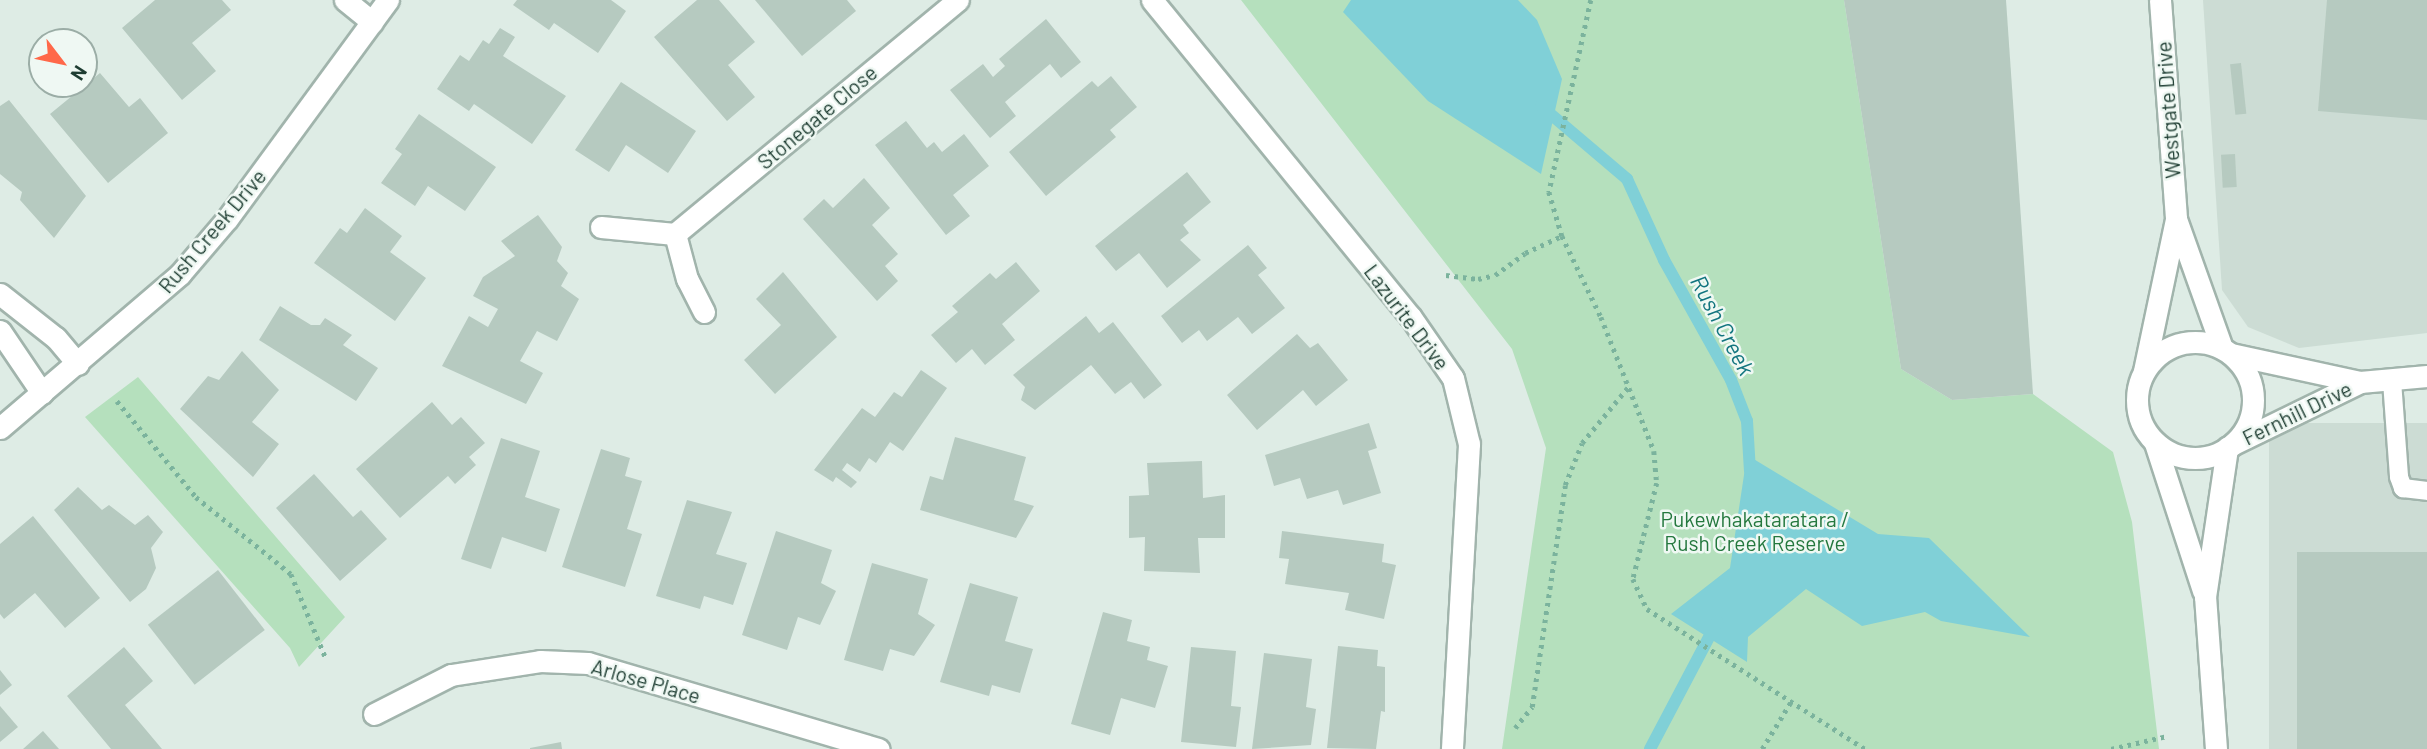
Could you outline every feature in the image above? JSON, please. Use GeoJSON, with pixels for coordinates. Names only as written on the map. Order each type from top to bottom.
{"type":"FeatureCollection","features":[{"type":"Feature","properties":{"kind":"street"},"geometry":{"type":"LineString","coordinates":[[345,0],[372,22]]}},
{"type":"Feature","properties":{"kind":"street","name":"Rush Creek Drive"},"geometry":{"type":"LineString","coordinates":[[0,428],[78,364],[188,265],[227,219],[388,0]]}},
{"type":"Feature","properties":{"kind":"street","name":"Stonegate Close"},"geometry":{"type":"LineString","coordinates":[[675,234],[958,0]]}},
{"type":"Feature","properties":{"kind":"street","name":"Lazurite Drive"},"geometry":{"type":"LineString","coordinates":[[1152,0],[1410,316],[1453,378],[1469,457],[1452,749]]}},
{"type":"Feature","properties":{"kind":"street","name":"Westgate Drive"},"geometry":{"type":"LineString","coordinates":[[2143,374],[2176,219],[2160,0]]}},
{"type":"Feature","properties":{"kind":"street","name":"Westgate Drive"},"geometry":{"type":"LineString","coordinates":[[2176,219],[2227,351]]}},
{"type":"Feature","properties":{"kind":"street"},"geometry":{"type":"LineString","coordinates":[[601,227],[675,234],[687,279],[704,312]]}},
{"type":"Feature","properties":{"kind":"street"},"geometry":{"type":"LineString","coordinates":[[0,295],[56,338],[78,364]]}},
{"type":"Feature","properties":{"kind":"street"},"geometry":{"type":"LineString","coordinates":[[0,331],[42,393]]}},
{"type":"Feature","properties":{"kind":"street"},"geometry":{"type":"LineString","coordinates":[[2205,597],[2155,443],[2138,413],[2143,374],[2158,355],[2181,343],[2206,342],[2227,351],[2250,382],[2253,404],[2247,426],[2230,446],[2205,597],[2216,749]]}},
{"type":"Feature","properties":{"kind":"street","name":"Fernhill Drive"},"geometry":{"type":"LineString","coordinates":[[2227,351],[2360,382],[2427,376]]}},
{"type":"Feature","properties":{"kind":"street","name":"Fernhill Drive"},"geometry":{"type":"LineString","coordinates":[[2230,446],[2360,382]]}},
{"type":"Feature","properties":{"kind":"street"},"geometry":{"type":"LineString","coordinates":[[2155,443],[2190,458],[2230,446]]}},
{"type":"Feature","properties":{"kind":"street","name":"Arlose Place"},"geometry":{"type":"LineString","coordinates":[[373,714],[452,675],[540,661],[588,663],[879,749]]}},
{"type":"Feature","properties":{"kind":"lane"},"geometry":{"type":"LineString","coordinates":[[2392,381],[2399,477],[2403,488],[2427,491]]}},
{"type":"Feature","properties":{"kind":"path"},"geometry":{"type":"LineString","coordinates":[[1591,0],[1549,192],[1562,236],[1630,386],[1654,451],[1657,483],[1633,579],[1647,609],[1865,749]]}},
{"type":"Feature","properties":{"kind":"path"},"geometry":{"type":"LineString","coordinates":[[1446,275],[1478,279],[1495,275],[1525,253],[1562,236]]}},
{"type":"Feature","properties":{"kind":"path"},"geometry":{"type":"LineString","coordinates":[[1515,728],[1532,707],[1565,485],[1582,443],[1630,386]]}},
{"type":"Feature","properties":{"kind":"path"},"geometry":{"type":"LineString","coordinates":[[117,401],[196,497],[291,574],[325,656]]}},
{"type":"Feature","properties":{"kind":"path"},"geometry":{"type":"LineString","coordinates":[[1762,749],[1792,700]]}},
{"type":"Feature","properties":{"kind":"path"},"geometry":{"type":"LineString","coordinates":[[2111,749],[2167,736]]}},
{"type":"Feature","properties":{"kind":"shaded area"},"geometry":{"type":"Polygon","coordinates":[[[2203,0],[2427,0],[2427,333],[2299,348],[2248,327],[2222,290],[2203,0]]]}},
{"type":"Feature","properties":{"kind":"shaded area"},"geometry":{"type":"Polygon","coordinates":[[[2269,423],[2427,423],[2427,749],[2269,749],[2269,423]]]}},
{"type":"Feature","properties":{"kind":"green space","name":"Pukewhakataratara / Rush Creek Reserve"},"geometry":{"type":"Polygon","coordinates":[[[1241,0],[1844,0],[1901,369],[1952,400],[2033,394],[2113,452],[2132,522],[2159,749],[1502,749],[1546,448],[1512,349],[1241,0]]]}},
{"type":"Feature","properties":{"kind":"green space"},"geometry":{"type":"Polygon","coordinates":[[[138,377],[345,617],[299,667],[290,648],[85,417],[138,377]]]}},
{"type":"Feature","properties":{"kind":"water"},"geometry":{"type":"Polygon","coordinates":[[[1351,0],[1518,0],[1537,20],[1562,79],[1541,174],[1428,101],[1343,12],[1351,0]]]}},
{"type":"Feature","properties":{"kind":"water"},"geometry":{"type":"Polygon","coordinates":[[[1747,455],[1878,534],[1929,538],[2030,637],[1941,621],[1925,612],[1862,626],[1806,589],[1748,637],[1747,662],[1671,614],[1730,568],[1747,455]]]}},
{"type":"Feature","properties":{"kind":"building"},"geometry":{"type":"Polygon","coordinates":[[[155,0],[222,0],[231,10],[192,43],[216,71],[182,100],[122,28],[155,0]]]}},
{"type":"Feature","properties":{"kind":"building"},"geometry":{"type":"Polygon","coordinates":[[[517,0],[611,0],[626,11],[598,53],[554,23],[549,30],[513,5],[517,0]]]}},
{"type":"Feature","properties":{"kind":"building"},"geometry":{"type":"Polygon","coordinates":[[[697,0],[719,0],[755,42],[728,65],[755,97],[727,121],[654,37],[697,0]]]}},
{"type":"Feature","properties":{"kind":"building"},"geometry":{"type":"Polygon","coordinates":[[[755,0],[847,0],[856,11],[802,56],[755,0]]]}},
{"type":"Feature","properties":{"kind":"building"},"geometry":{"type":"Polygon","coordinates":[[[1844,0],[2006,0],[2033,394],[1952,400],[1901,369],[1844,0]]]}},
{"type":"Feature","properties":{"kind":"building"},"geometry":{"type":"Polygon","coordinates":[[[2327,0],[2427,0],[2427,120],[2318,111],[2327,0]]]}},
{"type":"Feature","properties":{"kind":"building"},"geometry":{"type":"Polygon","coordinates":[[[1046,19],[1081,62],[1061,78],[1050,64],[1005,102],[1016,116],[990,138],[950,90],[983,64],[993,77],[1005,66],[999,59],[1046,19]]]}},
{"type":"Feature","properties":{"kind":"building"},"geometry":{"type":"Polygon","coordinates":[[[500,28],[515,37],[503,56],[566,96],[532,144],[474,104],[469,111],[437,89],[460,55],[469,61],[483,40],[489,44],[500,28]]]}},
{"type":"Feature","properties":{"kind":"building"},"geometry":{"type":"Polygon","coordinates":[[[2241,63],[2246,114],[2235,115],[2230,64],[2241,63]]]}},
{"type":"Feature","properties":{"kind":"building"},"geometry":{"type":"Polygon","coordinates":[[[100,73],[129,107],[140,98],[168,133],[108,183],[50,114],[70,98],[98,98],[100,73]]]}},
{"type":"Feature","properties":{"kind":"building"},"geometry":{"type":"Polygon","coordinates":[[[1111,76],[1137,107],[1110,130],[1116,137],[1046,196],[1009,152],[1092,81],[1098,87],[1111,76]]]}},
{"type":"Feature","properties":{"kind":"building"},"geometry":{"type":"Polygon","coordinates":[[[621,82],[696,131],[668,173],[626,145],[609,172],[575,150],[621,82]]]}},
{"type":"Feature","properties":{"kind":"building"},"geometry":{"type":"Polygon","coordinates":[[[9,100],[86,196],[54,238],[20,200],[22,192],[0,174],[0,106],[9,100]]]}},
{"type":"Feature","properties":{"kind":"building"},"geometry":{"type":"Polygon","coordinates":[[[419,114],[496,167],[465,211],[428,186],[415,206],[381,183],[402,154],[395,149],[419,114]]]}},
{"type":"Feature","properties":{"kind":"building"},"geometry":{"type":"Polygon","coordinates":[[[906,121],[927,148],[934,142],[942,152],[964,134],[989,166],[953,195],[970,216],[946,235],[875,145],[906,121]]]}},
{"type":"Feature","properties":{"kind":"building"},"geometry":{"type":"Polygon","coordinates":[[[2235,154],[2237,187],[2223,188],[2221,155],[2235,154]]]}},
{"type":"Feature","properties":{"kind":"building"},"geometry":{"type":"Polygon","coordinates":[[[1187,172],[1211,202],[1183,225],[1189,233],[1180,240],[1201,260],[1167,288],[1139,253],[1116,271],[1095,246],[1187,172]]]}},
{"type":"Feature","properties":{"kind":"building"},"geometry":{"type":"Polygon","coordinates":[[[864,178],[890,208],[872,225],[898,254],[885,266],[898,281],[877,301],[803,219],[824,199],[833,208],[864,178]]]}},
{"type":"Feature","properties":{"kind":"building"},"geometry":{"type":"Polygon","coordinates":[[[365,208],[402,236],[390,252],[426,278],[395,321],[314,263],[340,228],[347,233],[365,208]]]}},
{"type":"Feature","properties":{"kind":"building"},"geometry":{"type":"Polygon","coordinates":[[[538,215],[562,247],[557,261],[568,273],[561,286],[579,299],[557,341],[537,331],[520,361],[543,373],[526,404],[442,366],[469,316],[488,327],[498,309],[473,296],[483,277],[515,256],[501,241],[538,215]]]}},
{"type":"Feature","properties":{"kind":"building"},"geometry":{"type":"Polygon","coordinates":[[[1248,245],[1267,268],[1258,275],[1285,308],[1252,334],[1238,317],[1207,341],[1199,330],[1182,343],[1161,316],[1248,245]]]}},
{"type":"Feature","properties":{"kind":"building"},"geometry":{"type":"Polygon","coordinates":[[[1016,262],[1040,291],[1002,324],[1015,340],[985,365],[972,349],[956,363],[931,335],[958,312],[952,306],[990,273],[996,279],[1016,262]]]}},
{"type":"Feature","properties":{"kind":"building"},"geometry":{"type":"Polygon","coordinates":[[[783,272],[837,337],[775,394],[744,360],[781,325],[756,299],[783,272]]]}},
{"type":"Feature","properties":{"kind":"building"},"geometry":{"type":"Polygon","coordinates":[[[280,306],[311,325],[320,325],[325,318],[352,335],[343,345],[378,368],[356,401],[259,340],[280,306]]]}},
{"type":"Feature","properties":{"kind":"building"},"geometry":{"type":"Polygon","coordinates":[[[1086,316],[1099,333],[1113,322],[1162,385],[1144,399],[1131,382],[1115,394],[1091,365],[1035,410],[1021,400],[1025,387],[1013,375],[1086,316]]]}},
{"type":"Feature","properties":{"kind":"building"},"geometry":{"type":"Polygon","coordinates":[[[1297,334],[1310,348],[1318,343],[1348,380],[1316,406],[1303,390],[1257,430],[1227,395],[1297,334]]]}},
{"type":"Feature","properties":{"kind":"building"},"geometry":{"type":"Polygon","coordinates":[[[242,351],[279,390],[252,422],[279,444],[253,477],[180,409],[208,376],[219,380],[242,351]]]}},
{"type":"Feature","properties":{"kind":"building"},"geometry":{"type":"Polygon","coordinates":[[[921,370],[947,388],[903,451],[890,442],[876,463],[869,458],[860,472],[847,463],[842,470],[857,482],[851,488],[836,477],[833,482],[814,470],[862,408],[875,417],[894,392],[902,397],[921,370]]]}},
{"type":"Feature","properties":{"kind":"building"},"geometry":{"type":"Polygon","coordinates":[[[432,402],[452,425],[461,417],[485,443],[469,457],[476,465],[455,484],[448,476],[400,518],[356,469],[432,402]]]}},
{"type":"Feature","properties":{"kind":"building"},"geometry":{"type":"Polygon","coordinates":[[[1369,423],[1377,448],[1368,451],[1381,493],[1343,505],[1338,490],[1307,499],[1300,478],[1274,486],[1265,455],[1369,423]]]}},
{"type":"Feature","properties":{"kind":"building"},"geometry":{"type":"Polygon","coordinates":[[[955,437],[1026,457],[1014,500],[1034,506],[1016,538],[920,510],[930,476],[943,480],[955,437]]]}},
{"type":"Feature","properties":{"kind":"building"},"geometry":{"type":"Polygon","coordinates":[[[501,438],[540,451],[525,497],[560,509],[546,552],[502,537],[491,569],[461,559],[501,438]]]}},
{"type":"Feature","properties":{"kind":"building"},"geometry":{"type":"Polygon","coordinates":[[[601,449],[630,458],[625,476],[642,481],[627,529],[642,534],[625,587],[562,567],[601,449]]]}},
{"type":"Feature","properties":{"kind":"building"},"geometry":{"type":"Polygon","coordinates":[[[1202,461],[1203,498],[1225,495],[1225,538],[1198,538],[1200,573],[1144,571],[1145,537],[1129,538],[1129,496],[1149,495],[1147,463],[1202,461]]]}},
{"type":"Feature","properties":{"kind":"building"},"geometry":{"type":"Polygon","coordinates":[[[314,474],[353,517],[361,510],[387,539],[340,581],[276,508],[314,474]]]}},
{"type":"Feature","properties":{"kind":"building"},"geometry":{"type":"Polygon","coordinates":[[[78,487],[102,510],[109,505],[135,525],[148,515],[163,532],[151,548],[156,568],[146,589],[130,602],[54,510],[78,487]]]}},
{"type":"Feature","properties":{"kind":"building"},"geometry":{"type":"Polygon","coordinates":[[[687,500],[732,512],[716,554],[747,563],[733,605],[704,596],[700,609],[656,596],[687,500]]]}},
{"type":"Feature","properties":{"kind":"building"},"geometry":{"type":"Polygon","coordinates":[[[33,516],[100,598],[65,628],[35,593],[4,619],[0,614],[0,544],[33,516]]]}},
{"type":"Feature","properties":{"kind":"building"},"geometry":{"type":"Polygon","coordinates":[[[776,531],[832,550],[821,583],[836,591],[820,625],[798,617],[787,650],[742,635],[776,531]]]}},
{"type":"Feature","properties":{"kind":"building"},"geometry":{"type":"Polygon","coordinates":[[[1282,531],[1384,544],[1382,562],[1396,565],[1384,619],[1345,610],[1349,593],[1285,584],[1289,559],[1279,558],[1282,531]]]}},
{"type":"Feature","properties":{"kind":"building"},"geometry":{"type":"Polygon","coordinates":[[[2297,552],[2427,552],[2427,749],[2297,749],[2297,552]]]}},
{"type":"Feature","properties":{"kind":"building"},"geometry":{"type":"Polygon","coordinates":[[[872,563],[928,579],[918,614],[935,625],[914,656],[890,649],[883,671],[844,660],[872,563]]]}},
{"type":"Feature","properties":{"kind":"building"},"geometry":{"type":"Polygon","coordinates":[[[218,570],[265,630],[195,685],[148,625],[218,570]]]}},
{"type":"Feature","properties":{"kind":"building"},"geometry":{"type":"Polygon","coordinates":[[[970,583],[1018,597],[1005,641],[1033,649],[1020,693],[992,685],[989,696],[940,682],[970,583]]]}},
{"type":"Feature","properties":{"kind":"building"},"geometry":{"type":"Polygon","coordinates":[[[1103,612],[1132,620],[1127,641],[1150,647],[1147,660],[1168,666],[1155,708],[1121,698],[1110,735],[1071,724],[1103,612]]]}},
{"type":"Feature","properties":{"kind":"building"},"geometry":{"type":"Polygon","coordinates":[[[1338,646],[1378,650],[1377,666],[1385,667],[1385,712],[1381,711],[1376,749],[1327,748],[1338,646]]]}},
{"type":"Feature","properties":{"kind":"building"},"geometry":{"type":"Polygon","coordinates":[[[124,647],[153,681],[125,705],[162,749],[111,749],[67,696],[124,647]]]}},
{"type":"Feature","properties":{"kind":"building"},"geometry":{"type":"Polygon","coordinates":[[[1191,647],[1236,651],[1231,706],[1241,707],[1236,747],[1181,742],[1191,647]]]}},
{"type":"Feature","properties":{"kind":"building"},"geometry":{"type":"Polygon","coordinates":[[[1264,653],[1312,659],[1306,707],[1316,709],[1311,745],[1252,749],[1264,653]]]}},
{"type":"Feature","properties":{"kind":"building"},"geometry":{"type":"Polygon","coordinates":[[[0,670],[12,685],[0,695],[0,670]]]}},
{"type":"Feature","properties":{"kind":"building"},"geometry":{"type":"Polygon","coordinates":[[[0,706],[18,727],[0,742],[0,706]]]}},
{"type":"Feature","properties":{"kind":"building"},"geometry":{"type":"Polygon","coordinates":[[[43,731],[59,749],[23,749],[43,731]]]}},
{"type":"Feature","properties":{"kind":"building"},"geometry":{"type":"Polygon","coordinates":[[[561,742],[562,749],[530,749],[530,748],[561,742]]]}},
{"type":"Feature","properties":{"kind":"waterway","name":"Rush Creek"},"geometry":{"type":"LineString","coordinates":[[1541,106],[1627,179],[1664,260],[1731,380],[1747,421],[1750,471]]}},
{"type":"Feature","properties":{"kind":"waterway","name":"Rush Creek"},"geometry":{"type":"LineString","coordinates":[[1650,749],[1717,622]]}}]}
